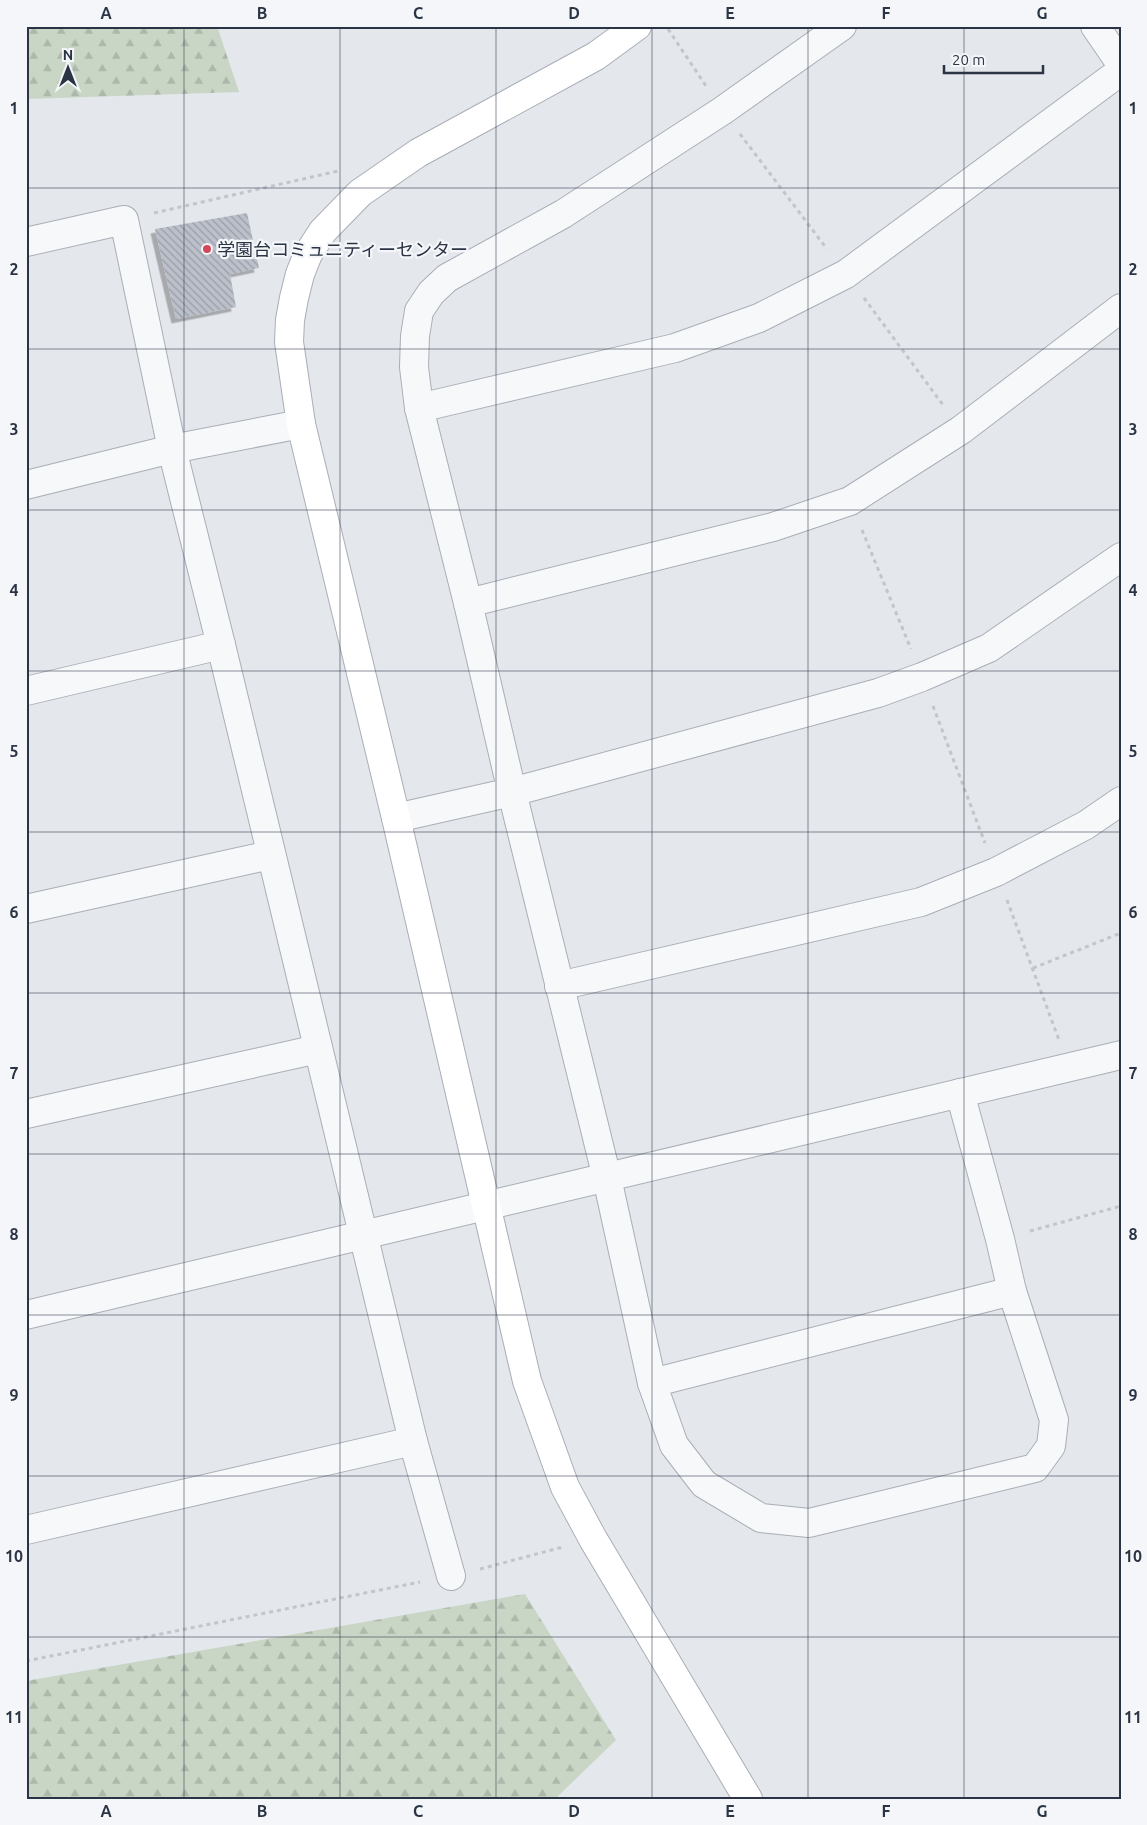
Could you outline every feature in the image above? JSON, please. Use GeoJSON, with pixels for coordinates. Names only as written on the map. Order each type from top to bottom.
{"type":"FeatureCollection","features":[{"type":"Feature","properties":{"kind":"street"},"geometry":{"type":"LineString","coordinates":[[636,26],[596,56],[418,153],[360,193],[323,231],[308,254],[300,274],[290,320],[289,342],[301,424],[488,1206],[527,1381],[565,1487],[748,1799]]}},
{"type":"Feature","properties":{"kind":"street"},"geometry":{"type":"LineString","coordinates":[[842,26],[722,111],[563,214],[447,278],[431,294],[419,311],[415,336],[414,367],[419,408],[468,603],[606,1178],[652,1383],[674,1444],[704,1484],[761,1518],[809,1523],[1035,1468],[1051,1446],[1054,1420],[1012,1291],[1000,1239],[960,1093]]}},
{"type":"Feature","properties":{"kind":"street"},"geometry":{"type":"LineString","coordinates":[[1095,26],[1121,64]]}},
{"type":"Feature","properties":{"kind":"street"},"geometry":{"type":"LineString","coordinates":[[419,408],[675,348],[759,318],[846,274],[1121,71]]}},
{"type":"Feature","properties":{"kind":"street"},"geometry":{"type":"LineString","coordinates":[[26,242],[124,220],[172,450],[221,645],[270,855],[413,1441],[451,1576]]}},
{"type":"Feature","properties":{"kind":"street"},"geometry":{"type":"LineString","coordinates":[[468,603],[773,527],[850,500],[962,430],[1121,308]]}},
{"type":"Feature","properties":{"kind":"street"},"geometry":{"type":"LineString","coordinates":[[26,485],[172,450],[301,424]]}},
{"type":"Feature","properties":{"kind":"street"},"geometry":{"type":"LineString","coordinates":[[396,818],[512,792],[878,693],[922,677],[989,648],[1121,557]]}},
{"type":"Feature","properties":{"kind":"street"},"geometry":{"type":"LineString","coordinates":[[26,691],[221,645]]}},
{"type":"Feature","properties":{"kind":"street"},"geometry":{"type":"LineString","coordinates":[[559,986],[920,902],[996,872],[1086,824],[1121,801]]}},
{"type":"Feature","properties":{"kind":"street"},"geometry":{"type":"LineString","coordinates":[[26,908],[270,855]]}},
{"type":"Feature","properties":{"kind":"street"},"geometry":{"type":"LineString","coordinates":[[26,1114],[318,1049]]}},
{"type":"Feature","properties":{"kind":"street"},"geometry":{"type":"LineString","coordinates":[[26,1315],[1121,1055]]}},
{"type":"Feature","properties":{"kind":"street"},"geometry":{"type":"LineString","coordinates":[[652,1383],[1012,1291]]}},
{"type":"Feature","properties":{"kind":"street"},"geometry":{"type":"LineString","coordinates":[[26,1530],[413,1441]]}},
{"type":"Feature","properties":{"kind":"path"},"geometry":{"type":"LineString","coordinates":[[667,26],[722,111],[962,430]]}},
{"type":"Feature","properties":{"kind":"path"},"geometry":{"type":"LineString","coordinates":[[124,220],[342,170]]}},
{"type":"Feature","properties":{"kind":"path"},"geometry":{"type":"LineString","coordinates":[[850,500],[922,677],[1069,1068]]}},
{"type":"Feature","properties":{"kind":"path"},"geometry":{"type":"LineString","coordinates":[[1033,968],[1121,933]]}},
{"type":"Feature","properties":{"kind":"path"},"geometry":{"type":"LineString","coordinates":[[1000,1239],[1121,1206]]}},
{"type":"Feature","properties":{"kind":"path"},"geometry":{"type":"LineString","coordinates":[[26,1661],[451,1576],[594,1539]]}},
{"type":"Feature","properties":{"kind":"green space"},"geometry":{"type":"Polygon","coordinates":[[[26,26],[217,26],[239,92],[26,99],[26,26]]]}},
{"type":"Feature","properties":{"kind":"green space"},"geometry":{"type":"Polygon","coordinates":[[[525,1594],[616,1740],[555,1799],[26,1799],[26,1681],[525,1594]]]}},
{"type":"Feature","properties":{"kind":"building","name":"学園台コミュニティーセンター"},"geometry":{"type":"Polygon","coordinates":[[[247,213],[259,268],[230,274],[236,307],[176,319],[155,229],[247,213]]]}},
{"type":"Feature","properties":{"kind":"place","name":"学園台コミュニティーセンター"},"geometry":{"type":"Point","coordinates":[207,249]}}]}
